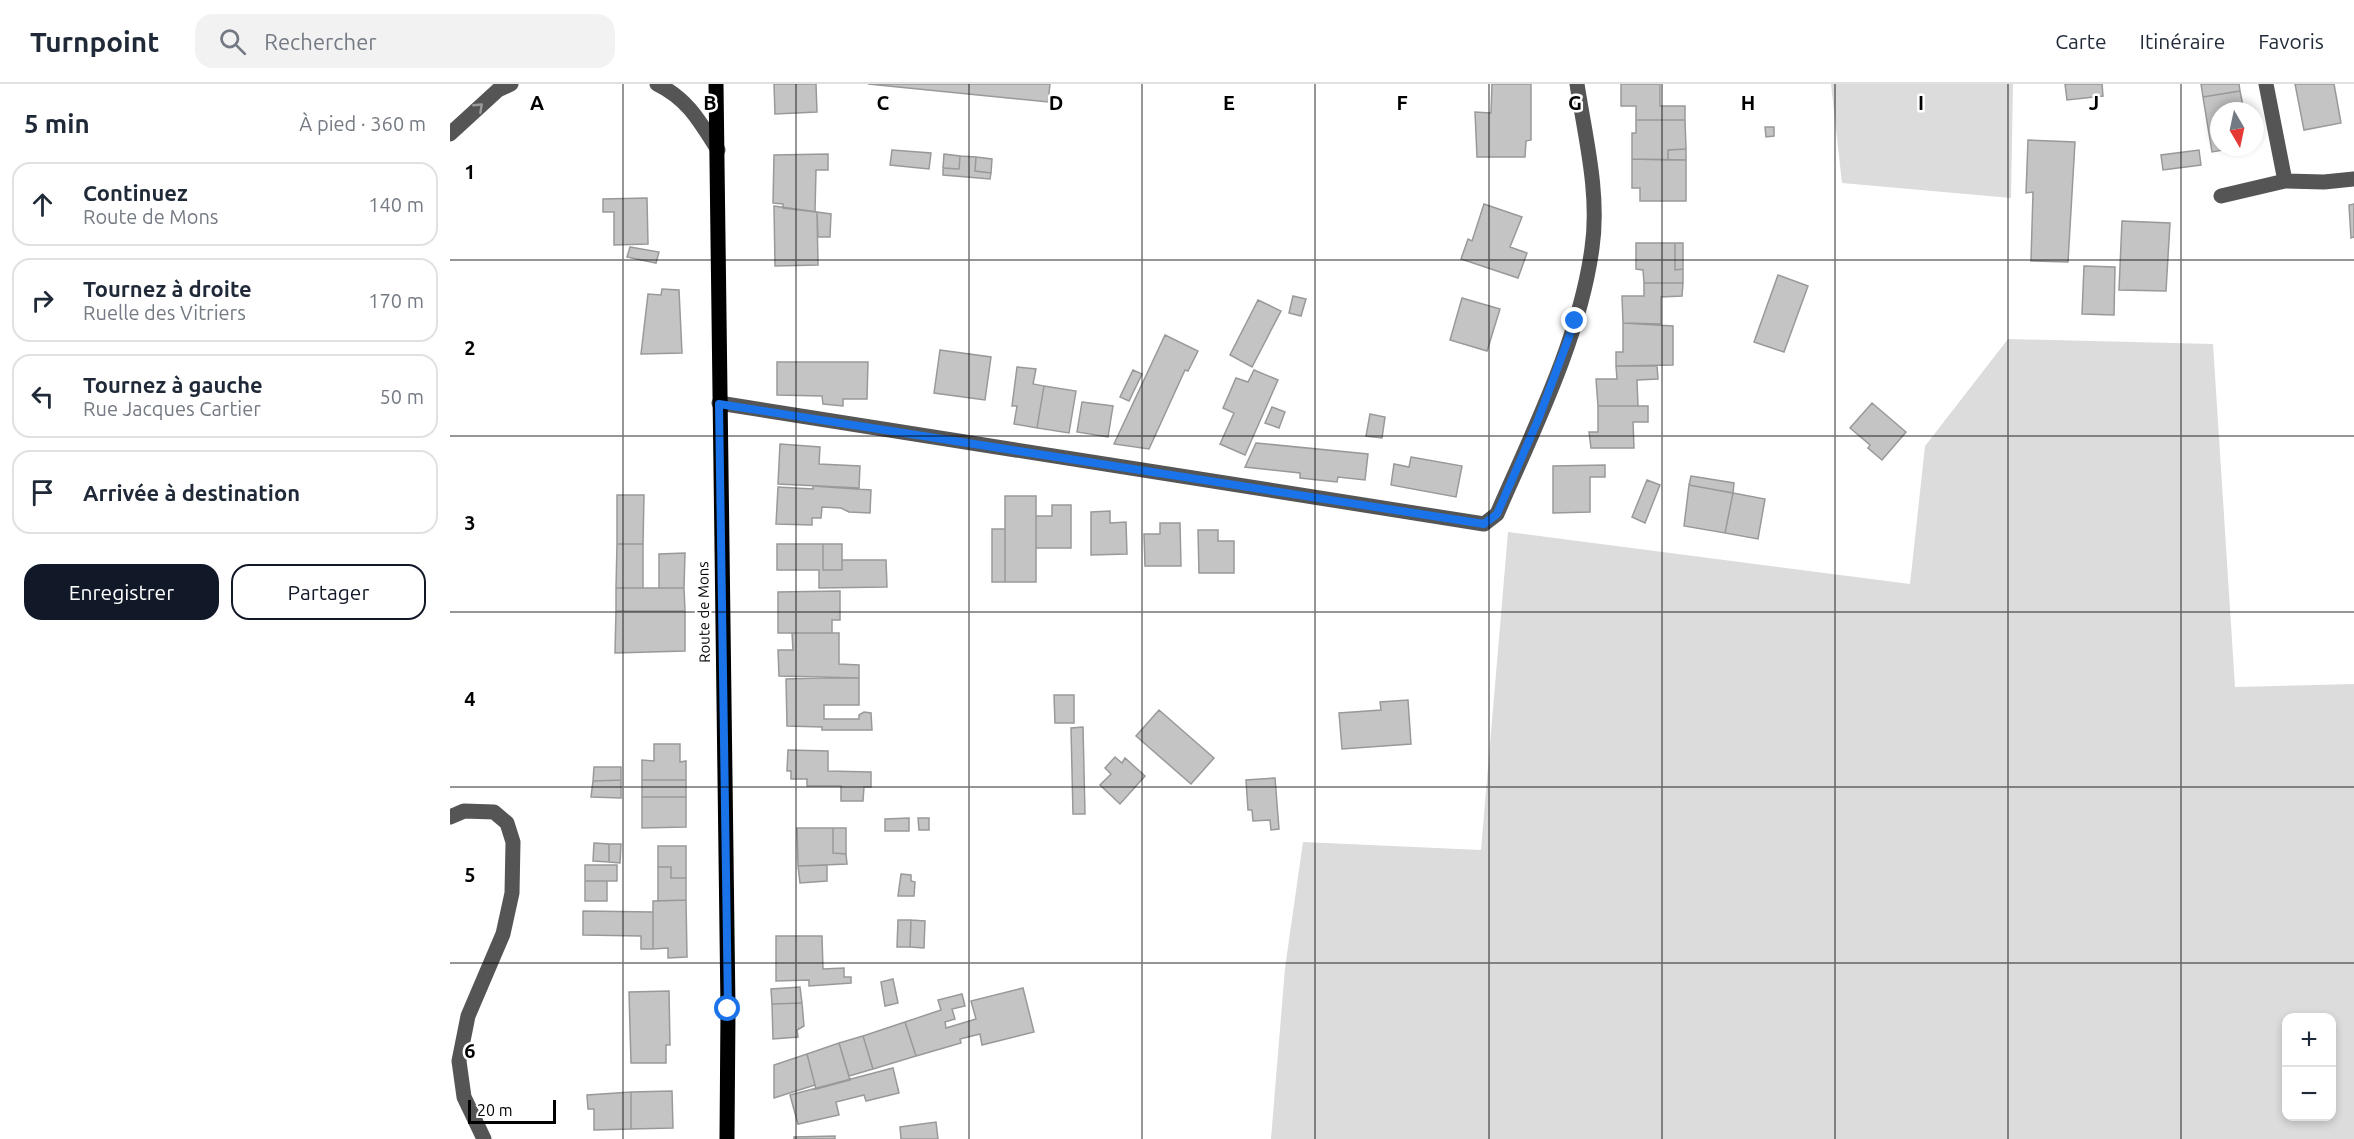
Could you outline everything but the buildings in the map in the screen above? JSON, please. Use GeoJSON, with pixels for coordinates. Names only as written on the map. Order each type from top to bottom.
{"type":"FeatureCollection","features":[{"type":"Feature","properties":{"kind":"main road","name":"Route de Mons"},"geometry":{"type":"LineString","coordinates":[[716,84],[728,1009],[727,1139]]}},
{"type":"Feature","properties":{"kind":"street"},"geometry":{"type":"LineString","coordinates":[[450,134],[498,90],[511,84]]}},
{"type":"Feature","properties":{"kind":"street"},"geometry":{"type":"LineString","coordinates":[[657,84],[669,90],[691,108],[718,150]]}},
{"type":"Feature","properties":{"kind":"street"},"geometry":{"type":"LineString","coordinates":[[719,404],[1484,524],[1497,514],[1538,420],[1575,321],[1592,247],[1593,194],[1576,84]]}},
{"type":"Feature","properties":{"kind":"street"},"geometry":{"type":"LineString","coordinates":[[2266,84],[2286,181]]}},
{"type":"Feature","properties":{"kind":"street"},"geometry":{"type":"LineString","coordinates":[[2222,196],[2286,181],[2324,182],[2354,179]]}},
{"type":"Feature","properties":{"kind":"street"},"geometry":{"type":"LineString","coordinates":[[450,817],[464,811],[494,812],[507,823],[513,842],[512,893],[505,923],[468,1016],[459,1060],[464,1097],[484,1139]]}},
{"type":"Feature","properties":{"kind":"shaded area"},"geometry":{"type":"Polygon","coordinates":[[[1831,84],[2013,84],[2011,198],[1842,183],[1831,84]]]}},
{"type":"Feature","properties":{"kind":"shaded area"},"geometry":{"type":"Polygon","coordinates":[[[2008,339],[2213,344],[2235,687],[2354,684],[2354,1139],[1271,1139],[1285,968],[1303,842],[1481,850],[1508,532],[1910,584],[1925,446],[2008,339]]]}},
{"type":"Feature","properties":{"kind":"route"},"geometry":{"type":"LineString","coordinates":[[728,1009],[719,404],[1484,524],[1497,514],[1538,420],[1575,321]]}}]}
